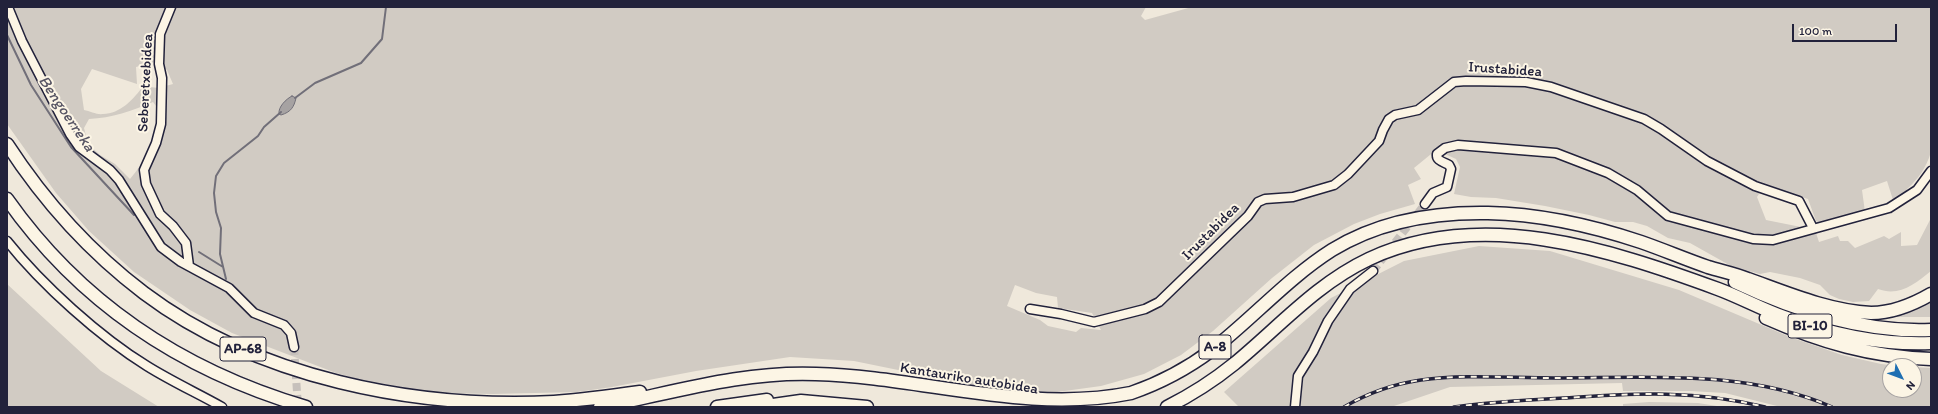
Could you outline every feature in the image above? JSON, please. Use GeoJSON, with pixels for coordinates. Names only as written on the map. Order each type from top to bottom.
{"type":"FeatureCollection","features":[{"type":"Feature","properties":{"kind":"highway","name":"AP-68"},"geometry":{"type":"LineString","coordinates":[[7,144],[34,183],[57,211],[90,246],[129,282],[158,303],[208,333],[231,344],[282,364],[324,377],[376,390],[421,398],[481,402],[555,402],[691,386]]}},
{"type":"Feature","properties":{"kind":"highway","name":"AP-68"},"geometry":{"type":"LineString","coordinates":[[7,199],[34,235],[76,279],[115,312],[151,338],[198,366],[238,384],[306,407]]}},
{"type":"Feature","properties":{"kind":"highway","name":"Kantauriko autobidea"},"geometry":{"type":"LineString","coordinates":[[600,407],[691,386],[771,374],[854,376],[1028,406],[1076,406],[1122,395],[1177,373],[1210,351],[1303,271],[1332,250],[1377,228],[1416,217],[1462,213],[1493,213],[1535,217],[1608,232],[1706,266]]}},
{"type":"Feature","properties":{"kind":"highway","name":"A-8"},"geometry":{"type":"LineString","coordinates":[[1167,407],[1187,397],[1216,378],[1302,303],[1342,274],[1369,259],[1388,252],[1436,239],[1470,235],[1499,235],[1575,245],[1637,261],[1696,282]]}},
{"type":"Feature","properties":{"kind":"highway"},"geometry":{"type":"LineString","coordinates":[[1706,266],[1825,305],[1862,312],[1893,311],[1911,305],[1931,294]]}},
{"type":"Feature","properties":{"kind":"highway","name":"BI-10"},"geometry":{"type":"LineString","coordinates":[[1706,266],[1757,292],[1817,314],[1863,325],[1890,329],[1931,330]]}},
{"type":"Feature","properties":{"kind":"highway"},"geometry":{"type":"LineString","coordinates":[[1696,282],[1716,294],[1804,335],[1838,346],[1876,353],[1931,359]]}},
{"type":"Feature","properties":{"kind":"highway","name":"BI-10"},"geometry":{"type":"LineString","coordinates":[[1696,282],[1812,327],[1886,342],[1931,343]]}},
{"type":"Feature","properties":{"kind":"highway"},"geometry":{"type":"LineString","coordinates":[[717,407],[769,400],[801,401],[867,407]]}},
{"type":"Feature","properties":{"kind":"highway"},"geometry":{"type":"LineString","coordinates":[[759,407],[801,401]]}},
{"type":"Feature","properties":{"kind":"street"},"geometry":{"type":"LineString","coordinates":[[8,7],[22,40],[70,134],[79,147],[110,170],[119,180],[161,247],[189,266],[229,288],[240,297],[254,313],[284,325],[291,333],[294,347]]}},
{"type":"Feature","properties":{"kind":"street","name":"Seberetxebidea"},"geometry":{"type":"LineString","coordinates":[[171,7],[160,34],[159,64],[162,78],[161,124],[156,143],[144,170],[146,184],[160,214],[173,226],[186,244],[189,266]]}},
{"type":"Feature","properties":{"kind":"street","name":"Irustabidea"},"geometry":{"type":"LineString","coordinates":[[1030,309],[1061,314],[1094,322],[1145,309],[1159,302],[1238,226],[1258,202],[1265,199],[1293,197],[1334,185],[1348,174],[1379,141],[1383,130],[1395,114],[1418,110],[1454,82],[1490,81],[1532,83],[1577,96],[1648,121],[1707,161],[1756,186],[1799,201],[1813,228]]}},
{"type":"Feature","properties":{"kind":"street"},"geometry":{"type":"LineString","coordinates":[[1425,204],[1433,193],[1447,187],[1451,169],[1449,165],[1438,160],[1437,154],[1445,148],[1458,145],[1556,153],[1608,173],[1637,190],[1668,216],[1753,239],[1773,240],[1889,208],[1917,190],[1931,171]]}},
{"type":"Feature","properties":{"kind":"street"},"geometry":{"type":"LineString","coordinates":[[7,241],[20,257],[62,298],[120,348],[148,366],[222,407]]}},
{"type":"Feature","properties":{"kind":"street"},"geometry":{"type":"LineString","coordinates":[[1295,407],[1298,376],[1313,352],[1328,321],[1350,289],[1373,272]]}},
{"type":"Feature","properties":{"kind":"shaded area"},"geometry":{"type":"Polygon","coordinates":[[[7,7],[1146,7],[1141,16],[1145,20],[1192,7],[1931,7],[1931,152],[1922,172],[1906,192],[1893,200],[1887,181],[1862,190],[1865,212],[1821,224],[1816,221],[1808,199],[1765,185],[1757,197],[1766,220],[1806,228],[1809,234],[1816,233],[1819,242],[1838,236],[1840,241],[1848,241],[1855,248],[1884,236],[1889,239],[1901,232],[1901,246],[1917,245],[1931,218],[1931,271],[1913,285],[1906,288],[1893,291],[1878,289],[1869,301],[1853,302],[1839,299],[1830,295],[1820,285],[1800,278],[1770,272],[1760,274],[1731,266],[1690,243],[1668,238],[1647,226],[1633,222],[1615,222],[1545,206],[1496,198],[1471,197],[1454,194],[1460,167],[1456,159],[1436,150],[1414,168],[1421,179],[1408,185],[1415,204],[1380,214],[1354,224],[1314,245],[1272,278],[1213,331],[1181,355],[1144,374],[1101,386],[1050,393],[1027,393],[996,390],[854,361],[790,357],[696,371],[577,392],[493,394],[434,393],[375,384],[336,373],[232,333],[190,310],[134,272],[89,231],[56,193],[7,124],[7,7]],[[155,62],[136,67],[137,84],[92,69],[81,89],[84,110],[98,114],[109,113],[121,109],[143,86],[158,88],[173,84],[167,70],[155,62]],[[153,102],[114,116],[89,119],[84,128],[88,144],[100,155],[115,164],[130,179],[141,164],[150,146],[156,128],[159,110],[153,102]],[[1015,285],[1007,306],[1040,320],[1048,326],[1076,332],[1081,328],[1101,330],[1092,313],[1058,308],[1057,297],[1036,293],[1015,285]]]}},
{"type":"Feature","properties":{"kind":"shaded area"},"geometry":{"type":"Polygon","coordinates":[[[292,96],[296,98],[292,109],[284,114],[279,114],[283,104],[292,96]]]}},
{"type":"Feature","properties":{"kind":"shaded area"},"geometry":{"type":"Polygon","coordinates":[[[1479,246],[1550,251],[1679,290],[1790,337],[1842,355],[1882,364],[1882,398],[1922,398],[1922,367],[1931,368],[1931,407],[1781,407],[1725,393],[1690,391],[1623,391],[1622,383],[1450,387],[1391,407],[1239,407],[1224,392],[1331,298],[1404,261],[1479,246]]]}},
{"type":"Feature","properties":{"kind":"shaded area"},"geometry":{"type":"Polygon","coordinates":[[[7,284],[101,371],[159,407],[7,407],[7,284]]]}},
{"type":"Feature","properties":{"kind":"shaded area"},"geometry":{"type":"Polygon","coordinates":[[[1931,299],[1931,317],[1882,317],[1931,299]]]}},
{"type":"Feature","properties":{"kind":"shaded area"},"geometry":{"type":"Polygon","coordinates":[[[1649,402],[1698,403],[1723,407],[1623,407],[1623,404],[1649,402]]]}},
{"type":"Feature","properties":{"kind":"waterway"},"geometry":{"type":"LineString","coordinates":[[295,98],[315,83],[361,63],[382,39],[386,7]]}},
{"type":"Feature","properties":{"kind":"waterway","name":"Bengoerreka"},"geometry":{"type":"LineString","coordinates":[[7,35],[31,85],[71,147],[134,215]]}},
{"type":"Feature","properties":{"kind":"waterway"},"geometry":{"type":"LineString","coordinates":[[226,279],[220,254],[221,228],[216,212],[214,193],[216,176],[224,163],[258,136],[264,127],[281,112]]}},
{"type":"Feature","properties":{"kind":"waterway","name":"Bengoerreka"},"geometry":{"type":"LineString","coordinates":[[199,252],[223,267]]}},
{"type":"Feature","properties":{"kind":"tunnel"},"geometry":{"type":"LineString","coordinates":[[1373,271],[1425,204]]}},
{"type":"Feature","properties":{"kind":"tunnel"},"geometry":{"type":"LineString","coordinates":[[294,347],[298,407]]}},
{"type":"Feature","properties":{"kind":"railway"},"geometry":{"type":"LineString","coordinates":[[1344,407],[1362,397],[1401,384],[1421,380],[1454,377],[1695,378],[1765,386],[1799,395],[1832,407]]}},
{"type":"Feature","properties":{"kind":"railway"},"geometry":{"type":"LineString","coordinates":[[1454,407],[1524,400],[1642,394],[1690,395],[1765,407]]}}]}
